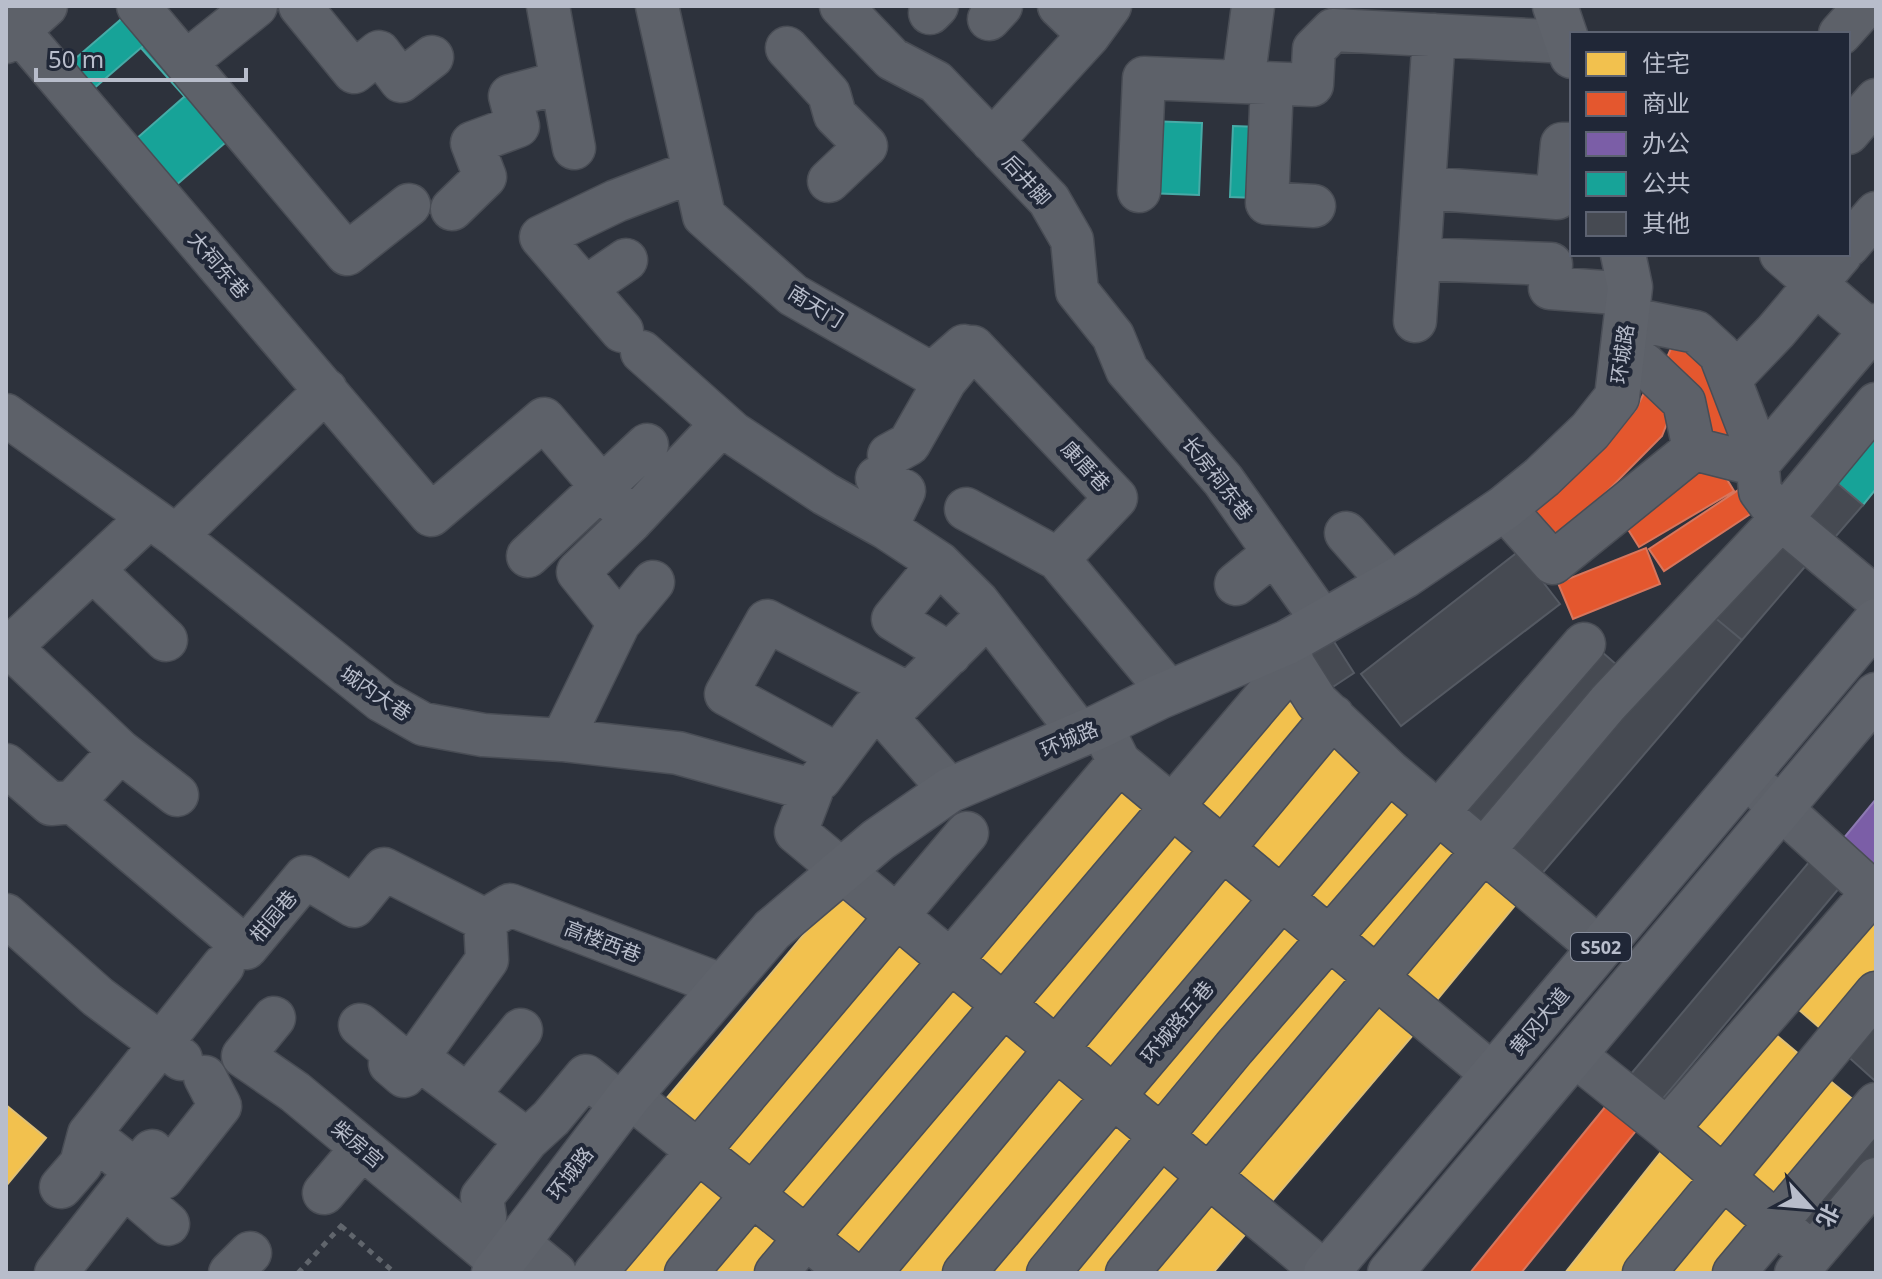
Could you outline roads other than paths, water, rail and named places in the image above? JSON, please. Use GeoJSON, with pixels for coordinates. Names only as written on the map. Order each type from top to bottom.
{"type":"FeatureCollection","features":[{"type":"Feature","properties":{"kind":"main road","name":"环城路"},"geometry":{"type":"LineString","coordinates":[[495,1254],[772,930],[878,840],[950,790],[1100,741],[1170,693],[1301,642],[1504,508],[1542,477],[1590,431],[1617,397],[1626,306]]}},
{"type":"Feature","properties":{"kind":"main road","name":"黄冈大道"},"geometry":{"type":"LineString","coordinates":[[1319,1268],[1874,608]]}},
{"type":"Feature","properties":{"kind":"main road","name":"S502"},"geometry":{"type":"LineString","coordinates":[[1390,1273],[1876,695]]}},
{"type":"Feature","properties":{"kind":"street"},"geometry":{"type":"LineString","coordinates":[[138,6],[347,254],[409,205]]}},
{"type":"Feature","properties":{"kind":"street"},"geometry":{"type":"LineString","coordinates":[[186,62],[256,6]]}},
{"type":"Feature","properties":{"kind":"street"},"geometry":{"type":"LineString","coordinates":[[279,6],[283,11],[289,6]]}},
{"type":"Feature","properties":{"kind":"street"},"geometry":{"type":"LineString","coordinates":[[300,6],[354,72],[379,52],[401,81],[432,57]]}},
{"type":"Feature","properties":{"kind":"street"},"geometry":{"type":"LineString","coordinates":[[548,6],[574,148]]}},
{"type":"Feature","properties":{"kind":"street","name":"南天门"},"geometry":{"type":"LineString","coordinates":[[657,6],[704,216],[793,295],[932,374],[968,342],[973,347]]}},
{"type":"Feature","properties":{"kind":"street"},"geometry":{"type":"LineString","coordinates":[[1059,6],[1100,20]]}},
{"type":"Feature","properties":{"kind":"street"},"geometry":{"type":"LineString","coordinates":[[1253,6],[1267,203],[1314,206]]}},
{"type":"Feature","properties":{"kind":"street"},"geometry":{"type":"LineString","coordinates":[[1842,32],[1865,6]]}},
{"type":"Feature","properties":{"kind":"street"},"geometry":{"type":"LineString","coordinates":[[829,181],[866,146],[835,115],[829,94],[794,56],[846,11],[892,59],[936,82],[992,141]]}},
{"type":"Feature","properties":{"kind":"street"},"geometry":{"type":"LineString","coordinates":[[1139,191],[1144,78],[1312,85],[1314,49],[1333,18],[1434,35],[1565,35]]}},
{"type":"Feature","properties":{"kind":"street","name":"后井脚"},"geometry":{"type":"LineString","coordinates":[[1100,20],[992,141],[1049,200],[1072,240],[1077,291],[1113,336]]}},
{"type":"Feature","properties":{"kind":"street","name":"大祠东巷"},"geometry":{"type":"LineString","coordinates":[[19,24],[431,515],[544,419],[588,486]]}},
{"type":"Feature","properties":{"kind":"street"},"geometry":{"type":"LineString","coordinates":[[1415,321],[1434,35]]}},
{"type":"Feature","properties":{"kind":"street"},"geometry":{"type":"LineString","coordinates":[[452,209],[485,177],[472,143],[518,126],[510,96],[562,82]]}},
{"type":"Feature","properties":{"kind":"street"},"geometry":{"type":"LineString","coordinates":[[1850,131],[1876,100]]}},
{"type":"Feature","properties":{"kind":"street"},"geometry":{"type":"LineString","coordinates":[[1850,103],[1876,125]]}},
{"type":"Feature","properties":{"kind":"street"},"geometry":{"type":"LineString","coordinates":[[1424,188],[1557,198],[1562,144],[1570,144]]}},
{"type":"Feature","properties":{"kind":"street"},"geometry":{"type":"LineString","coordinates":[[694,171],[616,201],[541,237],[632,341],[722,424],[825,494],[886,528],[939,563],[1100,741],[1479,1063]]}},
{"type":"Feature","properties":{"kind":"street"},"geometry":{"type":"LineString","coordinates":[[1850,244],[1876,213]]}},
{"type":"Feature","properties":{"kind":"street"},"geometry":{"type":"LineString","coordinates":[[1783,256],[1876,336]]}},
{"type":"Feature","properties":{"kind":"street"},"geometry":{"type":"LineString","coordinates":[[1730,379],[1776,331],[1839,256]]}},
{"type":"Feature","properties":{"kind":"street"},"geometry":{"type":"LineString","coordinates":[[1419,259],[1551,264],[1550,288],[1626,306],[1696,332],[1720,354],[1756,448],[1760,491],[1781,519],[1874,608]]}},
{"type":"Feature","properties":{"kind":"street"},"geometry":{"type":"LineString","coordinates":[[585,288],[626,260]]}},
{"type":"Feature","properties":{"kind":"street"},"geometry":{"type":"LineString","coordinates":[[1626,306],[1644,364],[1684,402],[1694,449]]}},
{"type":"Feature","properties":{"kind":"street"},"geometry":{"type":"LineString","coordinates":[[1757,465],[1876,325]]}},
{"type":"Feature","properties":{"kind":"street","name":"长房祠东巷"},"geometry":{"type":"LineString","coordinates":[[1113,336],[1127,370],[1223,480],[1274,553],[1317,702],[1389,771],[1586,937]]}},
{"type":"Feature","properties":{"kind":"street"},"geometry":{"type":"LineString","coordinates":[[886,528],[904,491],[883,466],[909,444],[945,381],[973,347]]}},
{"type":"Feature","properties":{"kind":"street","name":"康厝巷"},"geometry":{"type":"LineString","coordinates":[[973,347],[1129,511],[1043,563]]}},
{"type":"Feature","properties":{"kind":"street"},"geometry":{"type":"LineString","coordinates":[[177,795],[120,751],[8,649],[93,570],[163,527],[326,390]]}},
{"type":"Feature","properties":{"kind":"street"},"geometry":{"type":"LineString","coordinates":[[1127,1273],[1608,703],[1781,519],[1876,404]]}},
{"type":"Feature","properties":{"kind":"street","name":"城内大巷"},"geometry":{"type":"LineString","coordinates":[[6,415],[163,527],[382,701],[423,724],[483,735],[678,753],[812,790],[796,832],[842,872]]}},
{"type":"Feature","properties":{"kind":"street"},"geometry":{"type":"LineString","coordinates":[[619,623],[578,572],[722,424]]}},
{"type":"Feature","properties":{"kind":"street"},"geometry":{"type":"LineString","coordinates":[[528,556],[588,486],[647,445]]}},
{"type":"Feature","properties":{"kind":"street"},"geometry":{"type":"LineString","coordinates":[[1694,449],[1757,465]]}},
{"type":"Feature","properties":{"kind":"street"},"geometry":{"type":"LineString","coordinates":[[1504,508],[1553,563],[1694,449]]}},
{"type":"Feature","properties":{"kind":"street"},"geometry":{"type":"LineString","coordinates":[[588,486],[620,531]]}},
{"type":"Feature","properties":{"kind":"street"},"geometry":{"type":"LineString","coordinates":[[966,509],[1043,563],[1170,693]]}},
{"type":"Feature","properties":{"kind":"street"},"geometry":{"type":"LineString","coordinates":[[1346,533],[1391,584]]}},
{"type":"Feature","properties":{"kind":"street"},"geometry":{"type":"LineString","coordinates":[[1236,584],[1274,553]]}},
{"type":"Feature","properties":{"kind":"street"},"geometry":{"type":"LineString","coordinates":[[939,563],[893,619],[950,654]]}},
{"type":"Feature","properties":{"kind":"street"},"geometry":{"type":"LineString","coordinates":[[93,570],[166,640]]}},
{"type":"Feature","properties":{"kind":"street"},"geometry":{"type":"LineString","coordinates":[[562,740],[619,623],[653,582]]}},
{"type":"Feature","properties":{"kind":"street"},"geometry":{"type":"LineString","coordinates":[[950,790],[897,705],[767,621],[726,694],[821,763],[872,710],[897,705],[988,615]]}},
{"type":"Feature","properties":{"kind":"street"},"geometry":{"type":"LineString","coordinates":[[776,1273],[1301,642]]}},
{"type":"Feature","properties":{"kind":"street"},"geometry":{"type":"LineString","coordinates":[[1048,1273],[1234,1048],[1584,644]]}},
{"type":"Feature","properties":{"kind":"street"},"geometry":{"type":"LineString","coordinates":[[870,1273],[1333,716]]}},
{"type":"Feature","properties":{"kind":"street"},"geometry":{"type":"LineString","coordinates":[[686,1273],[1100,741]]}},
{"type":"Feature","properties":{"kind":"street"},"geometry":{"type":"LineString","coordinates":[[6,765],[51,804],[73,802],[120,751]]}},
{"type":"Feature","properties":{"kind":"street","name":"环城路五巷"},"geometry":{"type":"LineString","coordinates":[[964,1273],[1389,771]]}},
{"type":"Feature","properties":{"kind":"street"},"geometry":{"type":"LineString","coordinates":[[1667,1129],[1874,894],[1765,794]]}},
{"type":"Feature","properties":{"kind":"street","name":"柑园巷"},"geometry":{"type":"LineString","coordinates":[[73,802],[246,948],[305,877],[354,906],[384,869],[485,920]]}},
{"type":"Feature","properties":{"kind":"street"},"geometry":{"type":"LineString","coordinates":[[595,1273],[967,833]]}},
{"type":"Feature","properties":{"kind":"street"},"geometry":{"type":"LineString","coordinates":[[842,872],[1319,1268]]}},
{"type":"Feature","properties":{"kind":"street","name":"高楼西巷"},"geometry":{"type":"LineString","coordinates":[[485,920],[510,905],[724,986]]}},
{"type":"Feature","properties":{"kind":"street"},"geometry":{"type":"LineString","coordinates":[[6,915],[98,997],[205,1077],[220,1106],[163,1178],[138,1170],[89,1134]]}},
{"type":"Feature","properties":{"kind":"street"},"geometry":{"type":"LineString","coordinates":[[360,1025],[396,1055],[390,1064],[404,1076],[487,960],[485,920]]}},
{"type":"Feature","properties":{"kind":"street"},"geometry":{"type":"LineString","coordinates":[[61,1187],[81,1164],[89,1134],[223,966]]}},
{"type":"Feature","properties":{"kind":"street"},"geometry":{"type":"LineString","coordinates":[[1644,1273],[1876,993]]}},
{"type":"Feature","properties":{"kind":"street"},"geometry":{"type":"LineString","coordinates":[[205,1077],[223,1058],[243,1056],[274,1018]]}},
{"type":"Feature","properties":{"kind":"street"},"geometry":{"type":"LineString","coordinates":[[468,1095],[521,1030]]}},
{"type":"Feature","properties":{"kind":"street","name":"柴房宫"},"geometry":{"type":"LineString","coordinates":[[243,1056],[295,1092],[495,1254],[555,1273]]}},
{"type":"Feature","properties":{"kind":"street"},"geometry":{"type":"LineString","coordinates":[[419,1059],[527,1140]]}},
{"type":"Feature","properties":{"kind":"street"},"geometry":{"type":"LineString","coordinates":[[1587,1065],[1776,1222],[1804,1263],[1876,1179]]}},
{"type":"Feature","properties":{"kind":"street"},"geometry":{"type":"LineString","coordinates":[[495,1254],[482,1197],[527,1140],[551,1118],[586,1076],[626,1101],[850,1273]]}},
{"type":"Feature","properties":{"kind":"street"},"geometry":{"type":"LineString","coordinates":[[1734,1273],[1876,1104]]}},
{"type":"Feature","properties":{"kind":"street"},"geometry":{"type":"LineString","coordinates":[[338,1212],[362,1148]]}},
{"type":"Feature","properties":{"kind":"street"},"geometry":{"type":"LineString","coordinates":[[138,1170],[168,1224]]}},
{"type":"Feature","properties":{"kind":"street"},"geometry":{"type":"LineString","coordinates":[[56,1273],[138,1170]]}}]}
